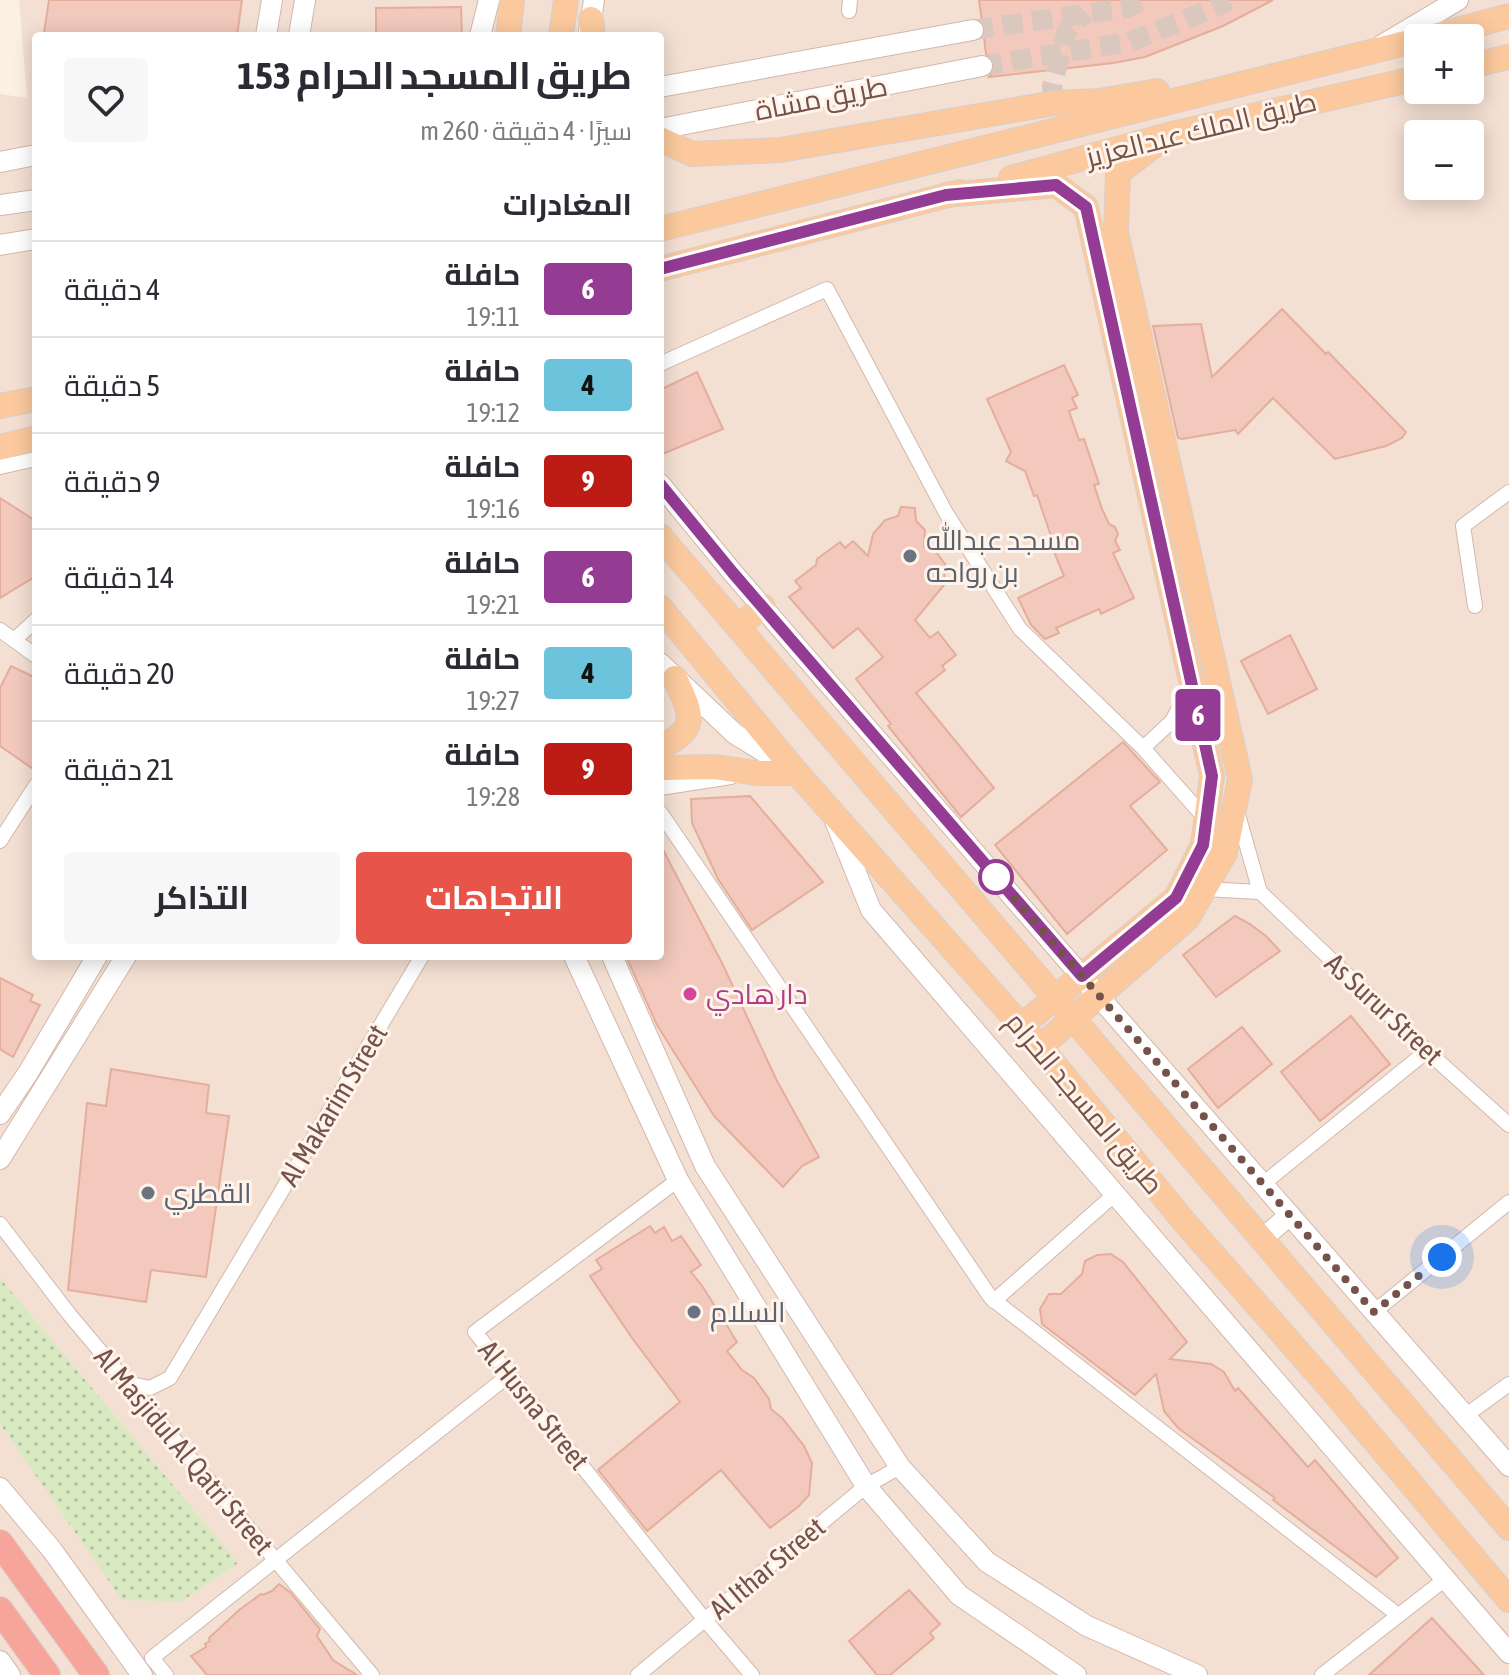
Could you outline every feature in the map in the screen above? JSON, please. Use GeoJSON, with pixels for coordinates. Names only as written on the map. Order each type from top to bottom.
{"type":"FeatureCollection","features":[{"type":"Feature","properties":{"kind":"highway"},"geometry":{"type":"LineString","coordinates":[[0,1543],[96,1675]]}},
{"type":"Feature","properties":{"kind":"highway"},"geometry":{"type":"LineString","coordinates":[[5,1617],[47,1675]]}},
{"type":"Feature","properties":{"kind":"main road"},"geometry":{"type":"LineString","coordinates":[[508,32],[512,0]]}},
{"type":"Feature","properties":{"kind":"main road"},"geometry":{"type":"LineString","coordinates":[[562,32],[566,0]]}},
{"type":"Feature","properties":{"kind":"main road"},"geometry":{"type":"LineString","coordinates":[[1479,24],[1509,16]]}},
{"type":"Feature","properties":{"kind":"main road","name":"طريق الملك عبدالعزيز"},"geometry":{"type":"LineString","coordinates":[[664,228],[1404,44]]}},
{"type":"Feature","properties":{"kind":"main road"},"geometry":{"type":"LineString","coordinates":[[664,141],[692,154],[780,150],[1055,103],[1100,101],[1359,56]]}},
{"type":"Feature","properties":{"kind":"main road"},"geometry":{"type":"LineString","coordinates":[[1484,63],[1509,57]]}},
{"type":"Feature","properties":{"kind":"main road","name":"طريق الملك عبدالعزيز"},"geometry":{"type":"LineString","coordinates":[[664,268],[1168,135],[1404,81]]}},
{"type":"Feature","properties":{"kind":"main road"},"geometry":{"type":"LineString","coordinates":[[1040,1047],[1187,919],[1225,853],[1240,779],[1116,232],[1118,173],[1168,135]]}},
{"type":"Feature","properties":{"kind":"main road"},"geometry":{"type":"LineString","coordinates":[[946,195],[1056,185],[1086,207],[1212,776],[1203,845],[1176,898],[1021,1026]]}},
{"type":"Feature","properties":{"kind":"main road"},"geometry":{"type":"LineString","coordinates":[[0,406],[32,400]]}},
{"type":"Feature","properties":{"kind":"main road"},"geometry":{"type":"LineString","coordinates":[[0,447],[32,439]]}},
{"type":"Feature","properties":{"kind":"main road","name":"طريق المسجد الحرام"},"geometry":{"type":"LineString","coordinates":[[664,541],[1509,1528]]}},
{"type":"Feature","properties":{"kind":"main road"},"geometry":{"type":"LineString","coordinates":[[738,626],[763,607]]}},
{"type":"Feature","properties":{"kind":"main road","name":"طريق المسجد الحرام"},"geometry":{"type":"LineString","coordinates":[[664,612],[797,773],[1040,1047],[1187,1225],[1331,1389],[1509,1600]]}},
{"type":"Feature","properties":{"kind":"main road"},"geometry":{"type":"LineString","coordinates":[[664,745],[677,739],[689,724],[689,709],[667,670]]}},
{"type":"Feature","properties":{"kind":"main road"},"geometry":{"type":"LineString","coordinates":[[664,768],[715,767],[757,773],[797,773]]}},
{"type":"Feature","properties":{"kind":"street"},"geometry":{"type":"LineString","coordinates":[[267,32],[272,0]]}},
{"type":"Feature","properties":{"kind":"street"},"geometry":{"type":"LineString","coordinates":[[300,32],[305,0]]}},
{"type":"Feature","properties":{"kind":"street"},"geometry":{"type":"LineString","coordinates":[[481,32],[489,0]]}},
{"type":"Feature","properties":{"kind":"street"},"geometry":{"type":"LineString","coordinates":[[1359,56],[1458,0]]}},
{"type":"Feature","properties":{"kind":"street","name":"طريق مشاة"},"geometry":{"type":"LineString","coordinates":[[664,86],[973,30]]}},
{"type":"Feature","properties":{"kind":"street","name":"طريق مشاة"},"geometry":{"type":"LineString","coordinates":[[664,128],[982,66]]}},
{"type":"Feature","properties":{"kind":"street"},"geometry":{"type":"LineString","coordinates":[[0,162],[32,156]]}},
{"type":"Feature","properties":{"kind":"street"},"geometry":{"type":"LineString","coordinates":[[0,205],[32,201]]}},
{"type":"Feature","properties":{"kind":"street"},"geometry":{"type":"LineString","coordinates":[[0,245],[32,240]]}},
{"type":"Feature","properties":{"kind":"street"},"geometry":{"type":"LineString","coordinates":[[664,362],[827,289],[946,513],[1020,629],[1143,748],[1205,818]]}},
{"type":"Feature","properties":{"kind":"street"},"geometry":{"type":"LineString","coordinates":[[0,467],[32,460]]}},
{"type":"Feature","properties":{"kind":"street"},"geometry":{"type":"LineString","coordinates":[[664,489],[1099,996],[1509,1466]]}},
{"type":"Feature","properties":{"kind":"street"},"geometry":{"type":"LineString","coordinates":[[1475,606],[1463,526],[1509,492]]}},
{"type":"Feature","properties":{"kind":"street"},"geometry":{"type":"LineString","coordinates":[[14,640],[32,624]]}},
{"type":"Feature","properties":{"kind":"street"},"geometry":{"type":"LineString","coordinates":[[0,630],[32,653]]}},
{"type":"Feature","properties":{"kind":"street"},"geometry":{"type":"LineString","coordinates":[[667,670],[735,734],[797,773]]}},
{"type":"Feature","properties":{"kind":"street"},"geometry":{"type":"LineString","coordinates":[[1143,748],[1172,721],[1192,686]]}},
{"type":"Feature","properties":{"kind":"street"},"geometry":{"type":"LineString","coordinates":[[664,787],[757,773]]}},
{"type":"Feature","properties":{"kind":"street"},"geometry":{"type":"LineString","coordinates":[[0,841],[32,791]]}},
{"type":"Feature","properties":{"kind":"street"},"geometry":{"type":"LineString","coordinates":[[1204,889],[1260,892],[1235,803]]}},
{"type":"Feature","properties":{"kind":"street"},"geometry":{"type":"LineString","coordinates":[[831,809],[871,910],[1509,1653]]}},
{"type":"Feature","properties":{"kind":"street"},"geometry":{"type":"LineString","coordinates":[[664,818],[994,1301],[1398,1615]]}},
{"type":"Feature","properties":{"kind":"street","name":"As Surur Street"},"geometry":{"type":"LineString","coordinates":[[1260,892],[1509,1125]]}},
{"type":"Feature","properties":{"kind":"street"},"geometry":{"type":"LineString","coordinates":[[0,1114],[95,960]]}},
{"type":"Feature","properties":{"kind":"street"},"geometry":{"type":"LineString","coordinates":[[0,1159],[124,960]]}},
{"type":"Feature","properties":{"kind":"street","name":"Al Makarim Street"},"geometry":{"type":"LineString","coordinates":[[127,1382],[150,1388],[170,1378],[420,960]]}},
{"type":"Feature","properties":{"kind":"street"},"geometry":{"type":"LineString","coordinates":[[576,960],[678,1180],[866,1486],[959,1595],[1076,1675]]}},
{"type":"Feature","properties":{"kind":"street"},"geometry":{"type":"LineString","coordinates":[[614,960],[705,1166],[900,1467],[987,1562],[1087,1626],[1197,1675]]}},
{"type":"Feature","properties":{"kind":"street"},"geometry":{"type":"LineString","coordinates":[[1263,1184],[1427,1051]]}},
{"type":"Feature","properties":{"kind":"street","name":"Al Husna Street"},"geometry":{"type":"LineString","coordinates":[[678,1180],[475,1332],[752,1675]]}},
{"type":"Feature","properties":{"kind":"street"},"geometry":{"type":"LineString","coordinates":[[994,1301],[1115,1194]]}},
{"type":"Feature","properties":{"kind":"street"},"geometry":{"type":"LineString","coordinates":[[1374,1312],[1509,1202]]}},
{"type":"Feature","properties":{"kind":"street"},"geometry":{"type":"LineString","coordinates":[[1262,1239],[1290,1215]]}},
{"type":"Feature","properties":{"kind":"street","name":"Al Masjidul Al Qatri Street"},"geometry":{"type":"LineString","coordinates":[[0,1224],[69,1314],[372,1675]]}},
{"type":"Feature","properties":{"kind":"street"},"geometry":{"type":"LineString","coordinates":[[1162,1249],[1187,1225]]}},
{"type":"Feature","properties":{"kind":"street"},"geometry":{"type":"LineString","coordinates":[[166,1675],[152,1658],[509,1375]]}},
{"type":"Feature","properties":{"kind":"street"},"geometry":{"type":"LineString","coordinates":[[1465,1416],[1509,1384]]}},
{"type":"Feature","properties":{"kind":"street","name":"Al Ithar Street"},"geometry":{"type":"LineString","coordinates":[[638,1675],[866,1486],[900,1467]]}},
{"type":"Feature","properties":{"kind":"street"},"geometry":{"type":"LineString","coordinates":[[0,1488],[52,1550],[142,1675]]}},
{"type":"Feature","properties":{"kind":"street"},"geometry":{"type":"LineString","coordinates":[[1322,1675],[1444,1580]]}},
{"type":"Feature","properties":{"kind":"street"},"geometry":{"type":"LineString","coordinates":[[0,1661],[10,1675]]}},
{"type":"Feature","properties":{"kind":"shaded area"},"geometry":{"type":"Polygon","coordinates":[[[19,0],[1509,0],[1509,1675],[0,1675],[0,94],[27,98],[19,0]]]}},
{"type":"Feature","properties":{"kind":"green space"},"geometry":{"type":"Polygon","coordinates":[[[0,1278],[238,1563],[181,1602],[122,1600],[0,1424],[0,1278]]]}},
{"type":"Feature","properties":{"kind":"building"},"geometry":{"type":"Polygon","coordinates":[[[49,0],[242,0],[238,32],[44,32],[49,0]]]}},
{"type":"Feature","properties":{"kind":"building"},"geometry":{"type":"Polygon","coordinates":[[[979,0],[1273,0],[1223,26],[1145,57],[989,77],[995,64],[986,54],[986,28],[979,0]]]}},
{"type":"Feature","properties":{"kind":"building"},"geometry":{"type":"Polygon","coordinates":[[[461,7],[462,32],[376,32],[376,8],[461,7]]]}},
{"type":"Feature","properties":{"kind":"building"},"geometry":{"type":"Polygon","coordinates":[[[1282,309],[1406,432],[1402,438],[1386,446],[1335,459],[1273,398],[1238,434],[1235,430],[1178,438],[1153,326],[1201,324],[1212,377],[1282,309]]]}},
{"type":"Feature","properties":{"kind":"building"},"geometry":{"type":"Polygon","coordinates":[[[1064,365],[1078,395],[1072,398],[1077,408],[1069,411],[1079,440],[1084,439],[1099,484],[1094,485],[1102,509],[1118,534],[1115,541],[1120,550],[1113,553],[1134,598],[1101,614],[1099,609],[1056,628],[1059,633],[1045,639],[1031,625],[1018,598],[1064,576],[1048,537],[1051,536],[1037,495],[1034,496],[1025,471],[1006,461],[1011,452],[987,399],[1064,365]]]}},
{"type":"Feature","properties":{"kind":"building"},"geometry":{"type":"Polygon","coordinates":[[[697,372],[723,429],[664,453],[664,388],[697,372]]]}},
{"type":"Feature","properties":{"kind":"building"},"geometry":{"type":"Polygon","coordinates":[[[0,498],[32,518],[32,578],[0,598],[0,498]]]}},
{"type":"Feature","properties":{"kind":"building"},"geometry":{"type":"Polygon","coordinates":[[[901,507],[915,508],[916,521],[925,530],[924,547],[933,548],[945,564],[944,585],[915,620],[930,638],[938,632],[956,655],[942,666],[945,670],[916,693],[994,788],[961,817],[888,726],[891,724],[856,679],[883,657],[858,628],[833,648],[789,597],[801,588],[795,581],[840,542],[845,548],[853,541],[868,556],[873,534],[885,520],[898,516],[901,507]]]}},
{"type":"Feature","properties":{"kind":"building"},"geometry":{"type":"Polygon","coordinates":[[[1290,635],[1317,689],[1268,714],[1241,661],[1290,635]]]}},
{"type":"Feature","properties":{"kind":"building"},"geometry":{"type":"Polygon","coordinates":[[[11,666],[32,676],[32,768],[0,746],[0,688],[11,666]]]}},
{"type":"Feature","properties":{"kind":"building"},"geometry":{"type":"Polygon","coordinates":[[[1123,742],[1160,782],[1130,806],[1167,850],[1067,934],[995,845],[1123,742]]]}},
{"type":"Feature","properties":{"kind":"building"},"geometry":{"type":"Polygon","coordinates":[[[750,796],[823,882],[752,930],[718,879],[692,823],[691,799],[750,796]]]}},
{"type":"Feature","properties":{"kind":"building","name":"دار هادي"},"geometry":{"type":"Polygon","coordinates":[[[664,852],[723,965],[777,1081],[819,1157],[802,1166],[783,1187],[714,1116],[657,1025],[628,960],[664,960],[664,852]]]}},
{"type":"Feature","properties":{"kind":"building"},"geometry":{"type":"Polygon","coordinates":[[[1235,916],[1266,936],[1280,951],[1216,997],[1183,955],[1235,916]]]}},
{"type":"Feature","properties":{"kind":"building"},"geometry":{"type":"Polygon","coordinates":[[[0,978],[33,995],[30,1001],[40,1005],[13,1057],[0,1049],[0,978]]]}},
{"type":"Feature","properties":{"kind":"building"},"geometry":{"type":"Polygon","coordinates":[[[1351,1016],[1390,1064],[1320,1121],[1281,1072],[1351,1016]]]}},
{"type":"Feature","properties":{"kind":"building"},"geometry":{"type":"Polygon","coordinates":[[[1242,1027],[1272,1064],[1218,1108],[1188,1069],[1242,1027]]]}},
{"type":"Feature","properties":{"kind":"building","name":"القطري"},"geometry":{"type":"Polygon","coordinates":[[[111,1069],[209,1085],[206,1113],[229,1116],[206,1277],[151,1270],[146,1302],[68,1290],[87,1103],[106,1106],[111,1069]]]}},
{"type":"Feature","properties":{"kind":"building"},"geometry":{"type":"Polygon","coordinates":[[[650,1226],[655,1233],[664,1227],[672,1241],[681,1236],[701,1265],[691,1272],[737,1342],[727,1351],[742,1370],[754,1378],[769,1399],[771,1409],[804,1446],[812,1463],[809,1495],[770,1528],[721,1470],[647,1531],[598,1470],[680,1402],[590,1276],[602,1269],[596,1260],[650,1226]]]}},
{"type":"Feature","properties":{"kind":"building"},"geometry":{"type":"Polygon","coordinates":[[[1111,1254],[1123,1262],[1187,1342],[1170,1359],[1211,1364],[1224,1372],[1235,1391],[1238,1388],[1308,1467],[1315,1460],[1398,1558],[1376,1577],[1178,1428],[1164,1411],[1156,1374],[1135,1395],[1042,1324],[1040,1309],[1049,1294],[1061,1294],[1082,1274],[1085,1261],[1097,1255],[1111,1254]]]}},
{"type":"Feature","properties":{"kind":"building"},"geometry":{"type":"Polygon","coordinates":[[[279,1584],[290,1592],[320,1629],[317,1636],[333,1660],[357,1675],[207,1675],[191,1656],[206,1647],[209,1638],[239,1610],[279,1584]]]}},
{"type":"Feature","properties":{"kind":"building"},"geometry":{"type":"Polygon","coordinates":[[[909,1590],[940,1624],[930,1633],[934,1638],[890,1675],[877,1675],[849,1641],[909,1590]]]}},
{"type":"Feature","properties":{"kind":"building"},"geometry":{"type":"Polygon","coordinates":[[[1432,1618],[1484,1675],[1369,1675],[1432,1618]]]}},
{"type":"Feature","properties":{"kind":"tunnel"},"geometry":{"type":"LineString","coordinates":[[973,30],[1126,8],[1144,0]]}},
{"type":"Feature","properties":{"kind":"tunnel"},"geometry":{"type":"LineString","coordinates":[[982,66],[1129,42],[1229,0]]}},
{"type":"Feature","properties":{"kind":"tunnel"},"geometry":{"type":"LineString","coordinates":[[1055,103],[1052,86],[1067,30],[1086,13]]}},
{"type":"Feature","properties":{"kind":"bus line","name":"6"},"geometry":{"type":"LineString","coordinates":[[664,268],[946,195],[1056,185],[1086,207],[1212,776],[1203,845],[1176,898],[1082,976],[733,573],[664,489]]}},
{"type":"Feature","properties":{"kind":"place","name":"مسجد عبدالله بن رواحه"},"geometry":{"type":"Point","coordinates":[910,556]}},
{"type":"Feature","properties":{"kind":"place","name":"دار هادي"},"geometry":{"type":"Point","coordinates":[690,994]}},
{"type":"Feature","properties":{"kind":"place","name":"القطري"},"geometry":{"type":"Point","coordinates":[148,1193]}},
{"type":"Feature","properties":{"kind":"place","name":"السلام"},"geometry":{"type":"Point","coordinates":[694,1312]}},
{"type":"Feature","properties":{"kind":"route"},"geometry":{"type":"LineString","coordinates":[[996,877],[1374,1312],[1442,1257]]}}]}
